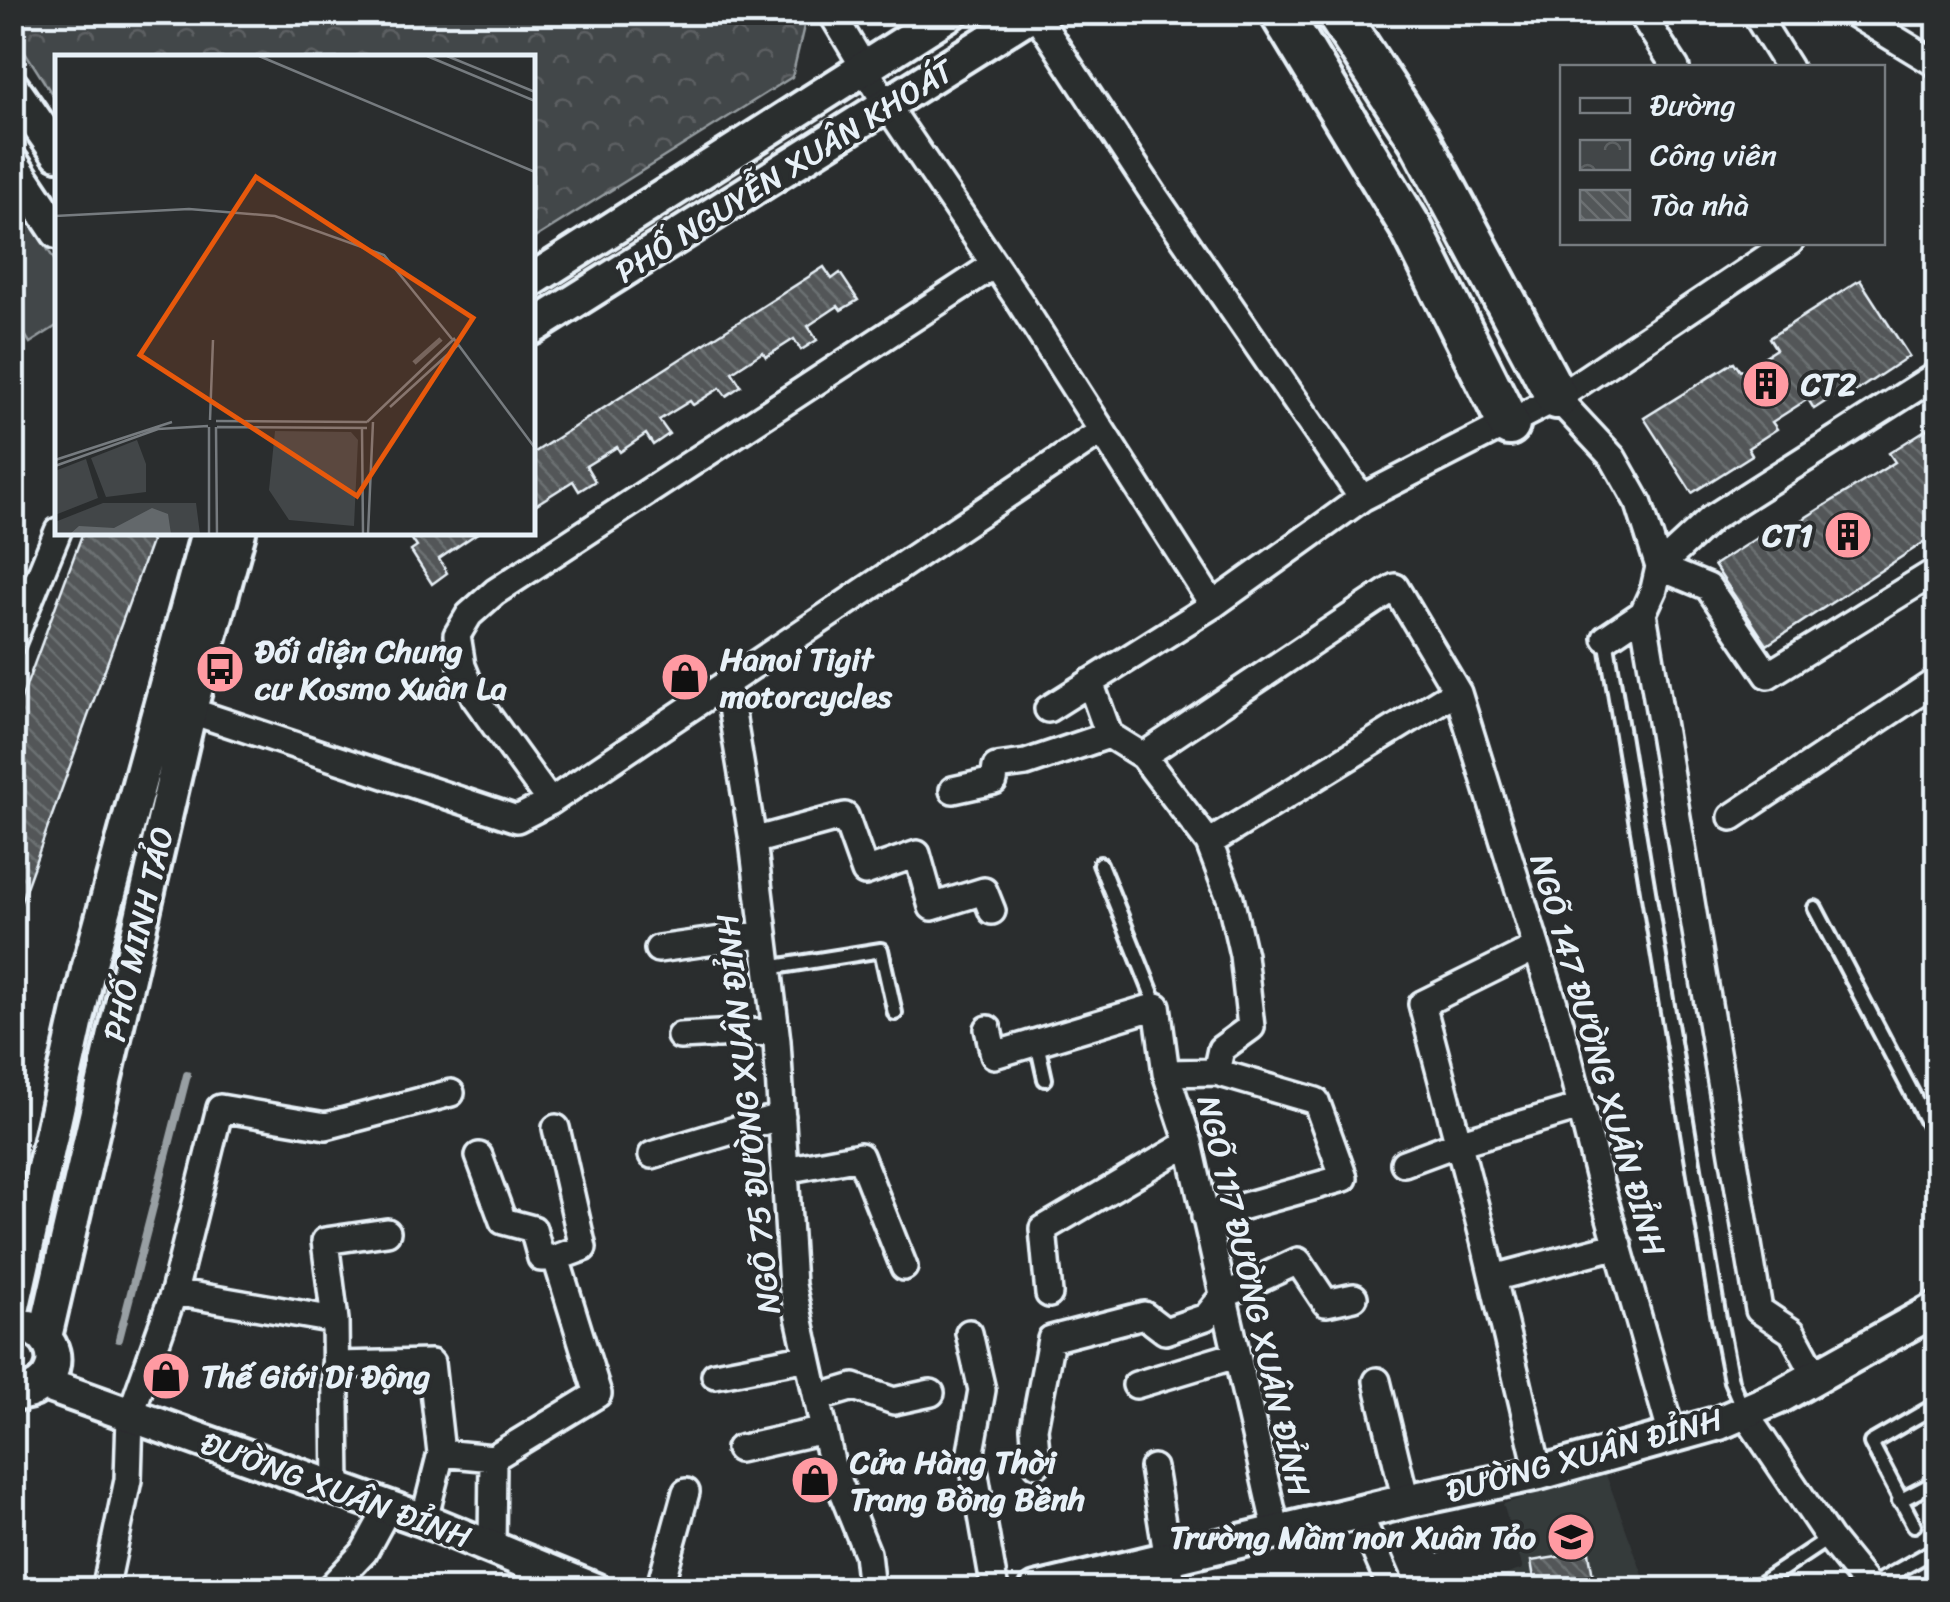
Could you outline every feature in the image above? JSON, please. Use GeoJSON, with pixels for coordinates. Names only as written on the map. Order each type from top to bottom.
{"type":"FeatureCollection","features":[{"type":"Feature","properties":{"kind":"main road"},"geometry":{"type":"LineString","coordinates":[[1280,12],[1412,228],[1509,425]]}},
{"type":"Feature","properties":{"kind":"main road"},"geometry":{"type":"LineString","coordinates":[[1336,12],[1420,139],[1557,398]]}},
{"type":"Feature","properties":{"kind":"street"},"geometry":{"type":"LineString","coordinates":[[831,12],[888,107],[1214,605]]}},
{"type":"Feature","properties":{"kind":"street"},"geometry":{"type":"LineString","coordinates":[[535,278],[952,12]]}},
{"type":"Feature","properties":{"kind":"street"},"geometry":{"type":"LineString","coordinates":[[1034,12],[1154,196],[1362,498]]}},
{"type":"Feature","properties":{"kind":"street","name":"PHỐ NGUYỄN XUÂN KHOÁT"},"geometry":{"type":"LineString","coordinates":[[535,326],[1034,12]]}},
{"type":"Feature","properties":{"kind":"street"},"geometry":{"type":"LineString","coordinates":[[1640,12],[1674,65]]}},
{"type":"Feature","properties":{"kind":"street"},"geometry":{"type":"LineString","coordinates":[[1754,12],[1787,65]]}},
{"type":"Feature","properties":{"kind":"street"},"geometry":{"type":"LineString","coordinates":[[1852,12],[1938,65]]}},
{"type":"Feature","properties":{"kind":"street"},"geometry":{"type":"LineString","coordinates":[[12,88],[55,149]]}},
{"type":"Feature","properties":{"kind":"street"},"geometry":{"type":"LineString","coordinates":[[17,181],[55,228]]}},
{"type":"Feature","properties":{"kind":"street"},"geometry":{"type":"LineString","coordinates":[[1048,709],[1214,605],[1362,498],[1557,398],[1786,245]]}},
{"type":"Feature","properties":{"kind":"street"},"geometry":{"type":"LineString","coordinates":[[550,802],[475,698],[462,666],[457,635],[469,616],[495,592],[994,265]]}},
{"type":"Feature","properties":{"kind":"street"},"geometry":{"type":"LineString","coordinates":[[1659,567],[1712,518],[1938,374]]}},
{"type":"Feature","properties":{"kind":"street"},"geometry":{"type":"LineString","coordinates":[[1557,398],[1614,458],[1639,504],[1659,567],[1643,613],[1606,638]]}},
{"type":"Feature","properties":{"kind":"street"},"geometry":{"type":"LineString","coordinates":[[175,705],[517,819],[550,802],[1102,431]]}},
{"type":"Feature","properties":{"kind":"street"},"geometry":{"type":"LineString","coordinates":[[15,626],[56,535]]}},
{"type":"Feature","properties":{"kind":"street","name":"PHỐ MINH TẢO"},"geometry":{"type":"LineString","coordinates":[[44,1384],[54,1364],[45,1337],[207,535]]}},
{"type":"Feature","properties":{"kind":"street","name":"PHỐ MINH TẢO"},"geometry":{"type":"LineString","coordinates":[[12,1311],[88,970],[175,705],[239,535]]}},
{"type":"Feature","properties":{"kind":"street"},"geometry":{"type":"LineString","coordinates":[[1659,567],[1708,587],[1768,674],[1938,570]]}},
{"type":"Feature","properties":{"kind":"street","name":"NGÕ 147 ĐƯỜNG XUÂN ĐỈNH"},"geometry":{"type":"LineString","coordinates":[[1143,756],[1396,587],[1458,693],[1560,1023],[1672,1436]]}},
{"type":"Feature","properties":{"kind":"street"},"geometry":{"type":"LineString","coordinates":[[1643,613],[1759,1310],[1792,1332],[1816,1376]]}},
{"type":"Feature","properties":{"kind":"street"},"geometry":{"type":"LineString","coordinates":[[1732,817],[1938,680]]}},
{"type":"Feature","properties":{"kind":"street"},"geometry":{"type":"LineString","coordinates":[[1090,682],[1109,735],[1143,756],[1209,844],[1230,898],[1243,955],[1251,1028],[1221,1049],[1216,1072]]}},
{"type":"Feature","properties":{"kind":"street","name":"NGÕ 75 ĐƯỜNG XUÂN ĐỈNH"},"geometry":{"type":"LineString","coordinates":[[727,683],[776,1031],[792,1284],[832,1466],[866,1552],[871,1590]]}},
{"type":"Feature","properties":{"kind":"street"},"geometry":{"type":"LineString","coordinates":[[1209,844],[1458,693]]}},
{"type":"Feature","properties":{"kind":"street"},"geometry":{"type":"LineString","coordinates":[[954,790],[994,781],[996,767],[1026,764],[1109,735]]}},
{"type":"Feature","properties":{"kind":"street"},"geometry":{"type":"LineString","coordinates":[[752,841],[845,816],[866,872],[916,854],[932,907],[984,891],[992,912]]}},
{"type":"Feature","properties":{"kind":"street"},"geometry":{"type":"LineString","coordinates":[[658,949],[764,934]]}},
{"type":"Feature","properties":{"kind":"street"},"geometry":{"type":"LineString","coordinates":[[1535,948],[1422,1004],[1539,1473]]}},
{"type":"Feature","properties":{"kind":"street"},"geometry":{"type":"LineString","coordinates":[[988,1029],[994,1055],[1157,1006]]}},
{"type":"Feature","properties":{"kind":"street","name":"NGÕ 117 ĐƯỜNG XUÂN ĐỈNH"},"geometry":{"type":"LineString","coordinates":[[1157,1006],[1166,1074],[1189,1142],[1278,1534]]}},
{"type":"Feature","properties":{"kind":"street"},"geometry":{"type":"LineString","coordinates":[[680,1036],[776,1031]]}},
{"type":"Feature","properties":{"kind":"street","name":"NGÕ 117 ĐƯỜNG XUÂN ĐỈNH"},"geometry":{"type":"LineString","coordinates":[[1166,1074],[1216,1072],[1316,1102],[1344,1178],[1206,1217]]}},
{"type":"Feature","properties":{"kind":"street"},"geometry":{"type":"LineString","coordinates":[[105,1590],[128,1480],[130,1416],[174,1292],[220,1108],[326,1126],[452,1093]]}},
{"type":"Feature","properties":{"kind":"street"},"geometry":{"type":"LineString","coordinates":[[1404,1163],[1580,1107]]}},
{"type":"Feature","properties":{"kind":"street"},"geometry":{"type":"LineString","coordinates":[[652,1155],[782,1116]]}},
{"type":"Feature","properties":{"kind":"street"},"geometry":{"type":"LineString","coordinates":[[479,1156],[503,1221],[532,1229],[540,1258],[556,1258],[583,1248],[556,1128]]}},
{"type":"Feature","properties":{"kind":"street"},"geometry":{"type":"LineString","coordinates":[[1049,1294],[1043,1229],[1189,1142]]}},
{"type":"Feature","properties":{"kind":"street"},"geometry":{"type":"LineString","coordinates":[[785,1170],[860,1156],[904,1267]]}},
{"type":"Feature","properties":{"kind":"street"},"geometry":{"type":"LineString","coordinates":[[337,1490],[335,1320],[325,1240],[387,1232]]}},
{"type":"Feature","properties":{"kind":"street"},"geometry":{"type":"LineString","coordinates":[[1493,1278],[1619,1245]]}},
{"type":"Feature","properties":{"kind":"street"},"geometry":{"type":"LineString","coordinates":[[441,1453],[493,1458],[598,1394],[556,1258]]}},
{"type":"Feature","properties":{"kind":"street"},"geometry":{"type":"LineString","coordinates":[[1037,1464],[1034,1428],[1051,1339],[1144,1315],[1165,1331],[1206,1317],[1223,1296],[1298,1261],[1326,1303],[1354,1297]]}},
{"type":"Feature","properties":{"kind":"street"},"geometry":{"type":"LineString","coordinates":[[174,1292],[335,1320]]}},
{"type":"Feature","properties":{"kind":"street","name":"ĐƯỜNG XUÂN ĐỈNH"},"geometry":{"type":"LineString","coordinates":[[1036,1590],[1170,1574],[1278,1534],[1406,1501],[1539,1473],[1719,1423],[1780,1397],[1938,1308]]}},
{"type":"Feature","properties":{"kind":"street"},"geometry":{"type":"LineString","coordinates":[[12,1326],[32,1328],[45,1337]]}},
{"type":"Feature","properties":{"kind":"street"},"geometry":{"type":"LineString","coordinates":[[969,1333],[982,1390],[971,1452],[994,1590]]}},
{"type":"Feature","properties":{"kind":"street"},"geometry":{"type":"LineString","coordinates":[[1136,1385],[1236,1355]]}},
{"type":"Feature","properties":{"kind":"street"},"geometry":{"type":"LineString","coordinates":[[715,1375],[808,1357]]}},
{"type":"Feature","properties":{"kind":"street"},"geometry":{"type":"LineString","coordinates":[[336,1365],[432,1363],[441,1453],[424,1520]]}},
{"type":"Feature","properties":{"kind":"street"},"geometry":{"type":"LineString","coordinates":[[1376,1381],[1406,1501]]}},
{"type":"Feature","properties":{"kind":"street"},"geometry":{"type":"LineString","coordinates":[[12,1394],[25,1394],[44,1384]]}},
{"type":"Feature","properties":{"kind":"street","name":"ĐƯỜNG XUÂN ĐỈNH"},"geometry":{"type":"LineString","coordinates":[[44,1384],[424,1520],[492,1548],[550,1583],[595,1590]]}},
{"type":"Feature","properties":{"kind":"street"},"geometry":{"type":"LineString","coordinates":[[817,1398],[854,1387],[894,1402],[931,1393]]}},
{"type":"Feature","properties":{"kind":"street"},"geometry":{"type":"LineString","coordinates":[[1744,1412],[1830,1538],[1870,1588]]}},
{"type":"Feature","properties":{"kind":"street"},"geometry":{"type":"LineString","coordinates":[[740,1450],[824,1430]]}},
{"type":"Feature","properties":{"kind":"street"},"geometry":{"type":"LineString","coordinates":[[492,1548],[493,1458]]}},
{"type":"Feature","properties":{"kind":"street"},"geometry":{"type":"LineString","coordinates":[[1153,1468],[1170,1574]]}},
{"type":"Feature","properties":{"kind":"street"},"geometry":{"type":"LineString","coordinates":[[659,1590],[686,1492]]}},
{"type":"Feature","properties":{"kind":"street"},"geometry":{"type":"LineString","coordinates":[[328,1590],[364,1552],[388,1508]]}},
{"type":"Feature","properties":{"kind":"street"},"geometry":{"type":"LineString","coordinates":[[1359,1514],[1392,1590]]}},
{"type":"Feature","properties":{"kind":"lane"},"geometry":{"type":"LineString","coordinates":[[1606,638],[1720,1320],[1731,1381],[1744,1412]]}},
{"type":"Feature","properties":{"kind":"lane"},"geometry":{"type":"LineString","coordinates":[[1100,864],[1157,1006]]}},
{"type":"Feature","properties":{"kind":"lane"},"geometry":{"type":"LineString","coordinates":[[1815,908],[1938,1143]]}},
{"type":"Feature","properties":{"kind":"lane"},"geometry":{"type":"LineString","coordinates":[[768,968],[881,950],[895,1013]]}},
{"type":"Feature","properties":{"kind":"lane"},"geometry":{"type":"LineString","coordinates":[[1037,1043],[1045,1079]]}},
{"type":"Feature","properties":{"kind":"lane"},"geometry":{"type":"LineString","coordinates":[[1914,1525],[1870,1443],[1938,1404]]}},
{"type":"Feature","properties":{"kind":"lane"},"geometry":{"type":"LineString","coordinates":[[1899,1501],[1938,1481]]}},
{"type":"Feature","properties":{"kind":"lane"},"geometry":{"type":"LineString","coordinates":[[1751,1590],[1830,1538]]}},
{"type":"Feature","properties":{"kind":"lane"},"geometry":{"type":"LineString","coordinates":[[1870,1588],[1938,1548]]}},
{"type":"Feature","properties":{"kind":"path"},"geometry":{"type":"LineString","coordinates":[[1406,1501],[1444,1559]]}},
{"type":"Feature","properties":{"kind":"shaded area","name":"Trường Mầm non Xuân Tảo"},"geometry":{"type":"Polygon","coordinates":[[[1605,1472],[1648,1589],[1516,1589],[1505,1575],[1523,1569],[1503,1504],[1605,1472]]]}},
{"type":"Feature","properties":{"kind":"green space"},"geometry":{"type":"Polygon","coordinates":[[[13,12],[796,12],[804,26],[792,77],[535,238],[535,55],[55,55],[55,99],[13,33],[13,12]]]}},
{"type":"Feature","properties":{"kind":"green space"},"geometry":{"type":"Polygon","coordinates":[[[31,223],[55,261],[55,327],[30,343],[13,315],[12,235],[31,223]]]}},
{"type":"Feature","properties":{"kind":"building"},"geometry":{"type":"Polygon","coordinates":[[[824,267],[832,279],[840,273],[858,300],[841,310],[838,306],[808,326],[817,340],[801,350],[794,339],[766,357],[763,352],[732,372],[741,386],[726,396],[720,388],[659,420],[669,434],[653,445],[646,434],[620,452],[617,447],[586,466],[595,481],[579,491],[573,481],[535,505],[535,452],[824,267]]]}},
{"type":"Feature","properties":{"kind":"building","name":"CT2"},"geometry":{"type":"Polygon","coordinates":[[[1860,280],[1909,356],[1850,395],[1845,389],[1814,409],[1808,399],[1772,422],[1777,429],[1748,448],[1752,455],[1692,493],[1644,418],[1734,362],[1740,371],[1745,369],[1776,349],[1769,338],[1860,280]]]}},
{"type":"Feature","properties":{"kind":"building","name":"CT1"},"geometry":{"type":"Polygon","coordinates":[[[1938,422],[1938,533],[1767,645],[1714,565],[1777,525],[1782,532],[1895,462],[1889,453],[1938,422]]]}},
{"type":"Feature","properties":{"kind":"building"},"geometry":{"type":"Polygon","coordinates":[[[82,535],[147,535],[151,542],[15,918],[12,724],[82,535]]]}},
{"type":"Feature","properties":{"kind":"building"},"geometry":{"type":"Polygon","coordinates":[[[409,535],[475,535],[439,559],[447,573],[432,584],[411,551],[417,547],[409,535]]]}},
{"type":"Feature","properties":{"kind":"building"},"geometry":{"type":"Polygon","coordinates":[[[1589,1552],[1595,1590],[1536,1590],[1531,1561],[1589,1552]]]}},
{"type":"Feature","properties":{"kind":"waterway"},"geometry":{"type":"LineString","coordinates":[[119,1339],[187,1075]]}},
{"type":"Feature","properties":{"kind":"place","name":"CT2"},"geometry":{"type":"Point","coordinates":[1766,384]}},
{"type":"Feature","properties":{"kind":"place","name":"CT1"},"geometry":{"type":"Point","coordinates":[1848,535]}},
{"type":"Feature","properties":{"kind":"place","name":"Đối diện Chung cư Kosmo Xuân La"},"geometry":{"type":"Point","coordinates":[220,669]}},
{"type":"Feature","properties":{"kind":"place","name":"Hanoi Tigit motorcycles"},"geometry":{"type":"Point","coordinates":[685,677]}},
{"type":"Feature","properties":{"kind":"place","name":"Thế Giới Di Động"},"geometry":{"type":"Point","coordinates":[166,1376]}},
{"type":"Feature","properties":{"kind":"place","name":"Cửa Hàng Thời Trang Bồng Bềnh"},"geometry":{"type":"Point","coordinates":[815,1480]}},
{"type":"Feature","properties":{"kind":"place","name":"Trường Mầm non Xuân Tảo"},"geometry":{"type":"Point","coordinates":[1571,1537]}}]}
